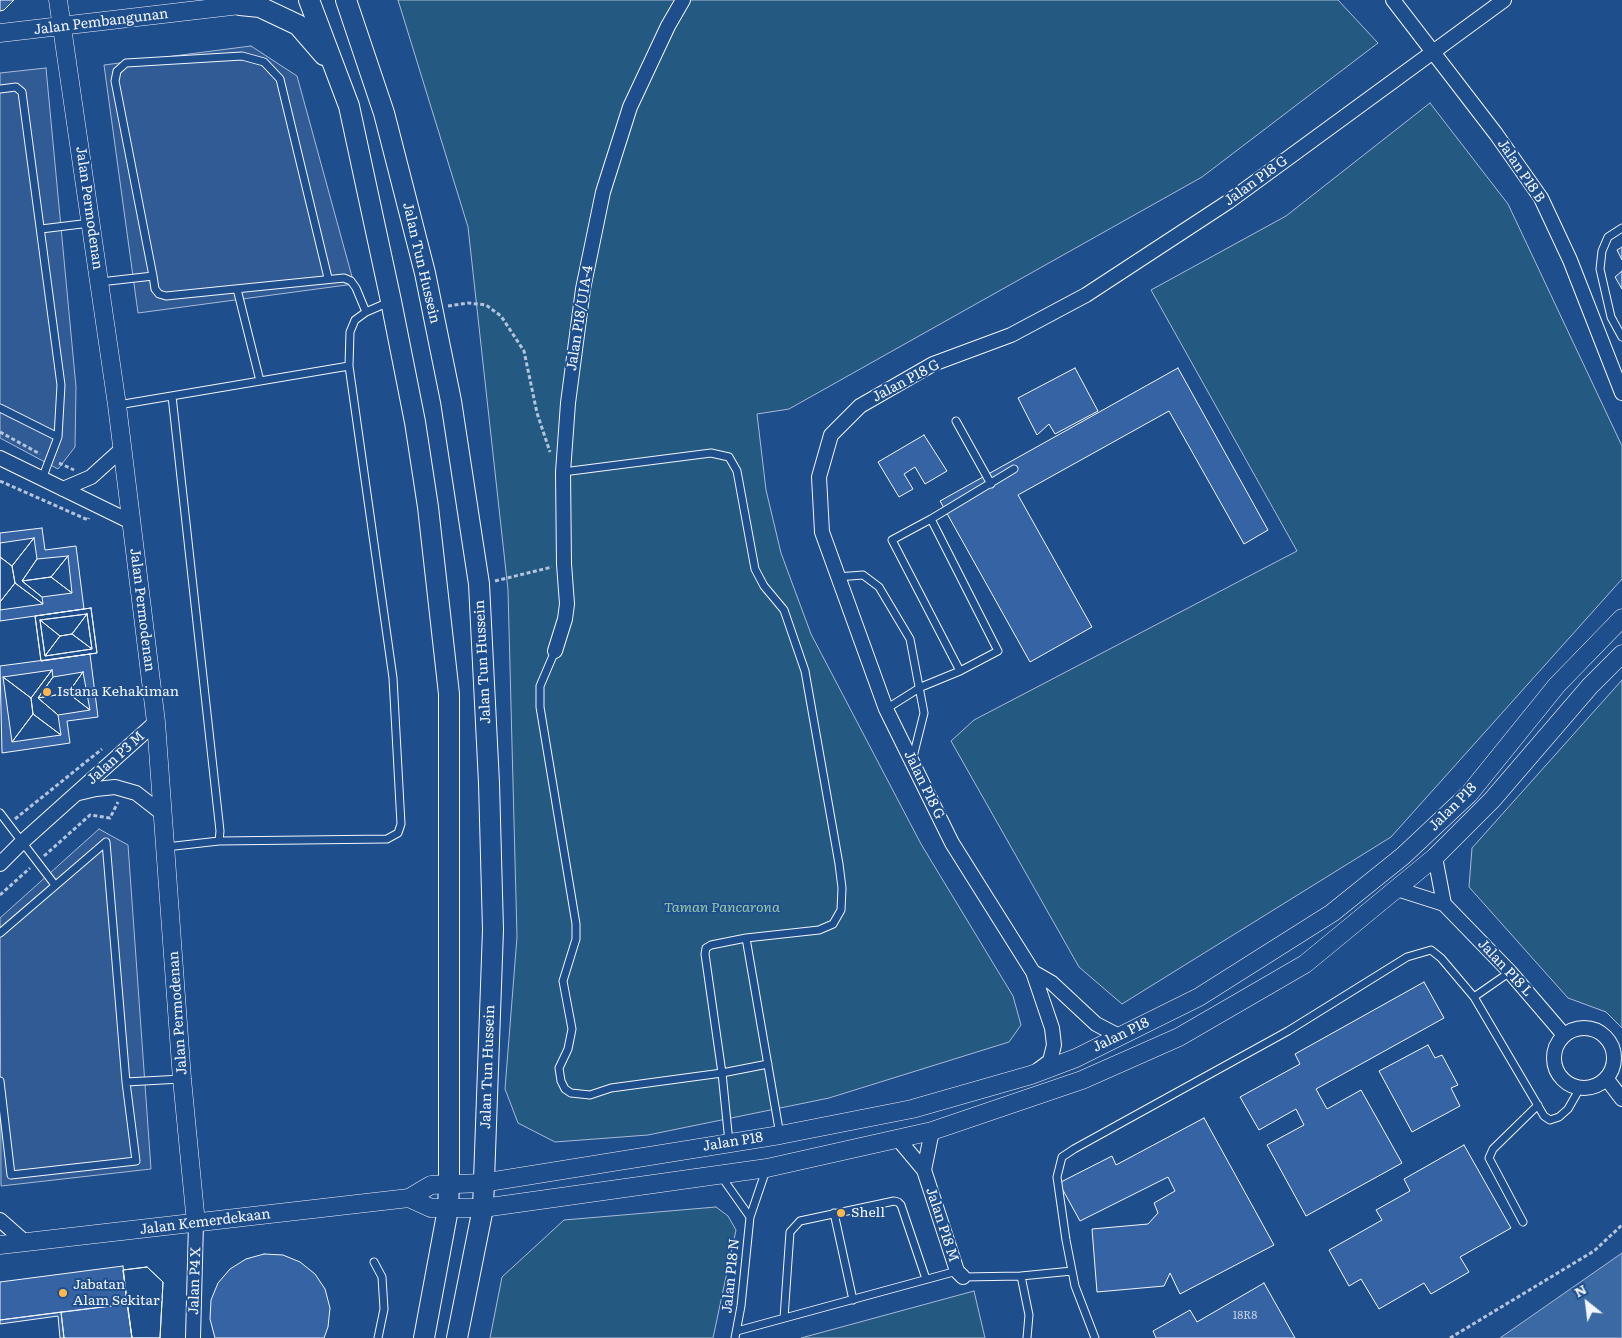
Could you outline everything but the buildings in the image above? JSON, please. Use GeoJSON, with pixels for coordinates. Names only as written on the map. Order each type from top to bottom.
{"type":"FeatureCollection","features":[{"type":"Feature","properties":{"kind":"main road"},"geometry":{"type":"LineString","coordinates":[[309,0],[349,106],[391,301],[415,422],[428,507],[449,694],[449,1184],[448,1209],[424,1338]]}},
{"type":"Feature","properties":{"kind":"main road","name":"Jalan Tun Hussein"},"geometry":{"type":"LineString","coordinates":[[346,0],[384,113],[432,308],[451,401],[479,584],[489,783],[493,930],[482,1183],[483,1208],[458,1338]]}},
{"type":"Feature","properties":{"kind":"main road"},"geometry":{"type":"LineString","coordinates":[[251,2],[298,25],[323,53],[349,106]]}},
{"type":"Feature","properties":{"kind":"street","name":"Jalan Permodenan"},"geometry":{"type":"LineString","coordinates":[[58,0],[117,405],[156,722],[182,1079],[196,1223]]}},
{"type":"Feature","properties":{"kind":"street","name":"Jalan P18/UIA-4"},"geometry":{"type":"LineString","coordinates":[[555,651],[565,619],[567,604],[564,564],[563,472],[568,404],[583,289],[604,192],[630,107],[668,26],[683,0]]}},
{"type":"Feature","properties":{"kind":"street","name":"Jalan P18 B"},"geometry":{"type":"LineString","coordinates":[[1393,0],[1496,134],[1541,198],[1570,260],[1622,393]]}},
{"type":"Feature","properties":{"kind":"street","name":"Jalan P18 G"},"geometry":{"type":"LineString","coordinates":[[1031,1075],[1050,1061],[1054,1045],[1052,1028],[1033,972],[952,843],[886,709],[822,532],[819,477],[831,435],[860,406],[932,364],[1011,335],[1086,294],[1228,202],[1504,0]]}},
{"type":"Feature","properties":{"kind":"street","name":"Jalan Pembangunan"},"geometry":{"type":"LineString","coordinates":[[0,34],[251,2]]}},
{"type":"Feature","properties":{"kind":"street"},"geometry":{"type":"LineString","coordinates":[[63,489],[91,477],[122,450]]}},
{"type":"Feature","properties":{"kind":"street"},"geometry":{"type":"LineString","coordinates":[[0,458],[131,522]]}},
{"type":"Feature","properties":{"kind":"street","name":"Jalan P18"},"geometry":{"type":"LineString","coordinates":[[449,1184],[482,1183],[780,1135],[912,1110],[1031,1075],[1076,1058],[1198,997],[1332,913],[1403,856],[1469,794],[1557,685],[1622,618]]}},
{"type":"Feature","properties":{"kind":"street","name":"Jalan P18"},"geometry":{"type":"LineString","coordinates":[[448,1209],[483,1208],[721,1176],[767,1168],[932,1131],[1082,1080],[1179,1037],[1305,964],[1435,857],[1492,800],[1590,686],[1622,654]]}},
{"type":"Feature","properties":{"kind":"street","name":"Jalan P3 M"},"geometry":{"type":"LineString","coordinates":[[0,864],[21,842],[156,722]]}},
{"type":"Feature","properties":{"kind":"street","name":"Jalan P3 M"},"geometry":{"type":"LineString","coordinates":[[76,794],[105,787],[124,790],[136,793],[163,814]]}},
{"type":"Feature","properties":{"kind":"street"},"geometry":{"type":"LineString","coordinates":[[1435,857],[1444,904]]}},
{"type":"Feature","properties":{"kind":"street","name":"Jalan P18 L"},"geometry":{"type":"LineString","coordinates":[[1397,889],[1444,904],[1510,972],[1564,1035]]}},
{"type":"Feature","properties":{"kind":"street","name":"Jalan P18 G"},"geometry":{"type":"LineString","coordinates":[[1033,972],[1052,983],[1096,1024],[1119,1036]]}},
{"type":"Feature","properties":{"kind":"street"},"geometry":{"type":"LineString","coordinates":[[1581,1028],[1598,1031],[1606,1036],[1614,1052],[1612,1070],[1606,1078],[1595,1086],[1580,1088],[1563,1080],[1554,1062],[1554,1052],[1564,1035],[1581,1028]]}},
{"type":"Feature","properties":{"kind":"street"},"geometry":{"type":"LineString","coordinates":[[1606,1078],[1622,1099]]}},
{"type":"Feature","properties":{"kind":"street","name":"Jalan P18 M"},"geometry":{"type":"LineString","coordinates":[[924,1170],[932,1131]]}},
{"type":"Feature","properties":{"kind":"street","name":"Jalan P18 M"},"geometry":{"type":"LineString","coordinates":[[898,1139],[924,1170],[960,1274]]}},
{"type":"Feature","properties":{"kind":"street","name":"Jalan Kemerdekaan"},"geometry":{"type":"LineString","coordinates":[[0,1245],[409,1198],[431,1185],[449,1184]]}},
{"type":"Feature","properties":{"kind":"street"},"geometry":{"type":"LineString","coordinates":[[409,1198],[431,1208],[448,1209]]}},
{"type":"Feature","properties":{"kind":"street"},"geometry":{"type":"LineString","coordinates":[[0,1220],[25,1242]]}},
{"type":"Feature","properties":{"kind":"street","name":"Jalan P4 X"},"geometry":{"type":"LineString","coordinates":[[192,1338],[196,1223]]}},
{"type":"Feature","properties":{"kind":"lane"},"geometry":{"type":"LineString","coordinates":[[328,278],[280,79],[264,62],[242,56],[126,63],[117,71],[114,81],[155,289],[159,294],[166,296],[328,278],[344,278],[351,281],[366,312]]}},
{"type":"Feature","properties":{"kind":"lane"},"geometry":{"type":"LineString","coordinates":[[0,90],[16,87],[22,92],[61,385],[58,437],[42,480]]}},
{"type":"Feature","properties":{"kind":"lane"},"geometry":{"type":"LineString","coordinates":[[41,229],[91,223]]}},
{"type":"Feature","properties":{"kind":"lane"},"geometry":{"type":"LineString","coordinates":[[1622,228],[1608,237],[1602,250],[1600,269],[1611,317],[1622,337]]}},
{"type":"Feature","properties":{"kind":"lane"},"geometry":{"type":"LineString","coordinates":[[100,282],[153,276]]}},
{"type":"Feature","properties":{"kind":"lane"},"geometry":{"type":"LineString","coordinates":[[238,289],[260,381]]}},
{"type":"Feature","properties":{"kind":"lane"},"geometry":{"type":"LineString","coordinates":[[166,848],[219,841],[388,839],[398,832],[401,824],[393,678],[348,366],[350,332],[356,320],[366,312],[391,301]]}},
{"type":"Feature","properties":{"kind":"lane"},"geometry":{"type":"LineString","coordinates":[[1594,325],[1611,317]]}},
{"type":"Feature","properties":{"kind":"lane"},"geometry":{"type":"LineString","coordinates":[[117,405],[348,366]]}},
{"type":"Feature","properties":{"kind":"lane"},"geometry":{"type":"LineString","coordinates":[[172,396],[220,831],[219,841]]}},
{"type":"Feature","properties":{"kind":"lane"},"geometry":{"type":"LineString","coordinates":[[0,408],[58,437]]}},
{"type":"Feature","properties":{"kind":"lane"},"geometry":{"type":"LineString","coordinates":[[956,421],[991,484]]}},
{"type":"Feature","properties":{"kind":"lane"},"geometry":{"type":"LineString","coordinates":[[563,472],[711,453],[729,457],[734,463],[755,569],[764,586],[784,610],[805,671],[832,816],[842,893],[838,918],[827,928],[794,934],[746,938],[711,945],[706,948],[705,954],[722,1073],[729,1143]]}},
{"type":"Feature","properties":{"kind":"lane"},"geometry":{"type":"LineString","coordinates":[[960,671],[892,540],[1014,469]]}},
{"type":"Feature","properties":{"kind":"lane"},"geometry":{"type":"LineString","coordinates":[[886,709],[921,687],[960,671],[998,651],[931,519]]}},
{"type":"Feature","properties":{"kind":"lane"},"geometry":{"type":"LineString","coordinates":[[837,577],[863,575],[879,587],[910,639],[921,687],[924,713],[912,761]]}},
{"type":"Feature","properties":{"kind":"lane"},"geometry":{"type":"LineString","coordinates":[[555,651],[540,686],[540,697],[576,924],[576,939],[562,982],[571,1021],[571,1039],[559,1068],[559,1075],[565,1089],[571,1093],[590,1095],[611,1088],[722,1073],[768,1064]]}},
{"type":"Feature","properties":{"kind":"lane"},"geometry":{"type":"LineString","coordinates":[[0,813],[36,863],[55,885]]}},
{"type":"Feature","properties":{"kind":"lane"},"geometry":{"type":"LineString","coordinates":[[0,933],[106,842],[126,1082],[136,1161],[16,1175],[11,1174],[9,1171],[0,1081]]}},
{"type":"Feature","properties":{"kind":"lane"},"geometry":{"type":"LineString","coordinates":[[746,938],[780,1135]]}},
{"type":"Feature","properties":{"kind":"lane"},"geometry":{"type":"LineString","coordinates":[[1095,1338],[1075,1286],[1072,1271],[1056,1177],[1062,1158],[1074,1149],[1288,1031],[1407,957],[1431,950],[1441,958],[1474,997],[1544,1116],[1550,1120],[1555,1120],[1568,1109],[1580,1088]]}},
{"type":"Feature","properties":{"kind":"lane"},"geometry":{"type":"LineString","coordinates":[[1474,997],[1510,972]]}},
{"type":"Feature","properties":{"kind":"lane"},"geometry":{"type":"LineString","coordinates":[[126,1082],[182,1079]]}},
{"type":"Feature","properties":{"kind":"lane"},"geometry":{"type":"LineString","coordinates":[[1523,1222],[1489,1158],[1493,1149],[1538,1105]]}},
{"type":"Feature","properties":{"kind":"lane","name":"Jalan P18 N"},"geometry":{"type":"LineString","coordinates":[[736,1334],[750,1217],[767,1168]]}},
{"type":"Feature","properties":{"kind":"lane"},"geometry":{"type":"LineString","coordinates":[[721,1176],[750,1217]]}},
{"type":"Feature","properties":{"kind":"lane"},"geometry":{"type":"LineString","coordinates":[[784,1318],[790,1232],[800,1221],[894,1201],[898,1202],[901,1205],[926,1279]]}},
{"type":"Feature","properties":{"kind":"lane"},"geometry":{"type":"LineString","coordinates":[[834,1213],[853,1300]]}},
{"type":"Feature","properties":{"kind":"lane"},"geometry":{"type":"LineString","coordinates":[[374,1262],[382,1277],[384,1309],[378,1338]]}},
{"type":"Feature","properties":{"kind":"lane"},"geometry":{"type":"LineString","coordinates":[[736,1334],[784,1318],[926,1279],[960,1274],[1021,1276],[1072,1271]]}},
{"type":"Feature","properties":{"kind":"lane"},"geometry":{"type":"LineString","coordinates":[[1021,1276],[1029,1315],[1027,1338]]}},
{"type":"Feature","properties":{"kind":"path"},"geometry":{"type":"LineString","coordinates":[[432,308],[463,304],[486,305],[501,316],[524,351],[543,435],[551,456],[563,472]]}},
{"type":"Feature","properties":{"kind":"path"},"geometry":{"type":"LineString","coordinates":[[505,579],[564,564]]}},
{"type":"Feature","properties":{"kind":"path"},"geometry":{"type":"LineString","coordinates":[[8,825],[105,746],[116,758]]}},
{"type":"Feature","properties":{"kind":"path"},"geometry":{"type":"LineString","coordinates":[[0,895],[90,816],[110,818],[124,790]]}},
{"type":"Feature","properties":{"kind":"path"},"geometry":{"type":"LineString","coordinates":[[1450,1338],[1594,1251],[1622,1225]]}},
{"type":"Feature","properties":{"kind":"green space","name":"Taman Pancarona"},"geometry":{"type":"Polygon","coordinates":[[[398,0],[1338,0],[1378,43],[1202,177],[789,409],[757,414],[766,490],[781,553],[811,634],[921,844],[1013,996],[1021,1025],[1009,1042],[829,1098],[648,1135],[555,1142],[518,1123],[505,1089],[517,937],[508,590],[468,227],[398,0]]]}},
{"type":"Feature","properties":{"kind":"green space"},"geometry":{"type":"Polygon","coordinates":[[[1430,103],[1508,204],[1622,446],[1622,579],[1391,837],[1122,1004],[1079,967],[951,741],[974,720],[1297,551],[1151,290],[1286,216],[1430,103]]]}},
{"type":"Feature","properties":{"kind":"green space"},"geometry":{"type":"Polygon","coordinates":[[[1622,680],[1622,1028],[1606,1012],[1568,998],[1469,887],[1472,848],[1622,680]]]}},
{"type":"Feature","properties":{"kind":"green space"},"geometry":{"type":"Polygon","coordinates":[[[716,1207],[728,1216],[736,1230],[713,1338],[490,1338],[502,1277],[564,1220],[716,1207]]]}},
{"type":"Feature","properties":{"kind":"green space"},"geometry":{"type":"Polygon","coordinates":[[[974,1291],[985,1338],[801,1338],[974,1291]]]}},
{"type":"Feature","properties":{"kind":"shaded area"},"geometry":{"type":"Polygon","coordinates":[[[251,46],[297,76],[354,284],[138,313],[104,65],[251,46]]]}},
{"type":"Feature","properties":{"kind":"shaded area"},"geometry":{"type":"Polygon","coordinates":[[[46,68],[76,387],[75,447],[58,469],[0,438],[0,73],[46,68]]]}},
{"type":"Feature","properties":{"kind":"shaded area"},"geometry":{"type":"Polygon","coordinates":[[[99,829],[128,845],[151,1169],[1,1186],[0,918],[99,829]]]}},
{"type":"Feature","properties":{"kind":"shaded area"},"geometry":{"type":"Polygon","coordinates":[[[1622,1253],[1622,1338],[1500,1338],[1622,1253]]]}},
{"type":"Feature","properties":{"kind":"place","name":"Istana Kehakiman"},"geometry":{"type":"Point","coordinates":[47,692]}},
{"type":"Feature","properties":{"kind":"place","name":"Shell"},"geometry":{"type":"Point","coordinates":[841,1213]}},
{"type":"Feature","properties":{"kind":"place","name":"Jabatan Alam Sekitar"},"geometry":{"type":"Point","coordinates":[63,1293]}}]}
